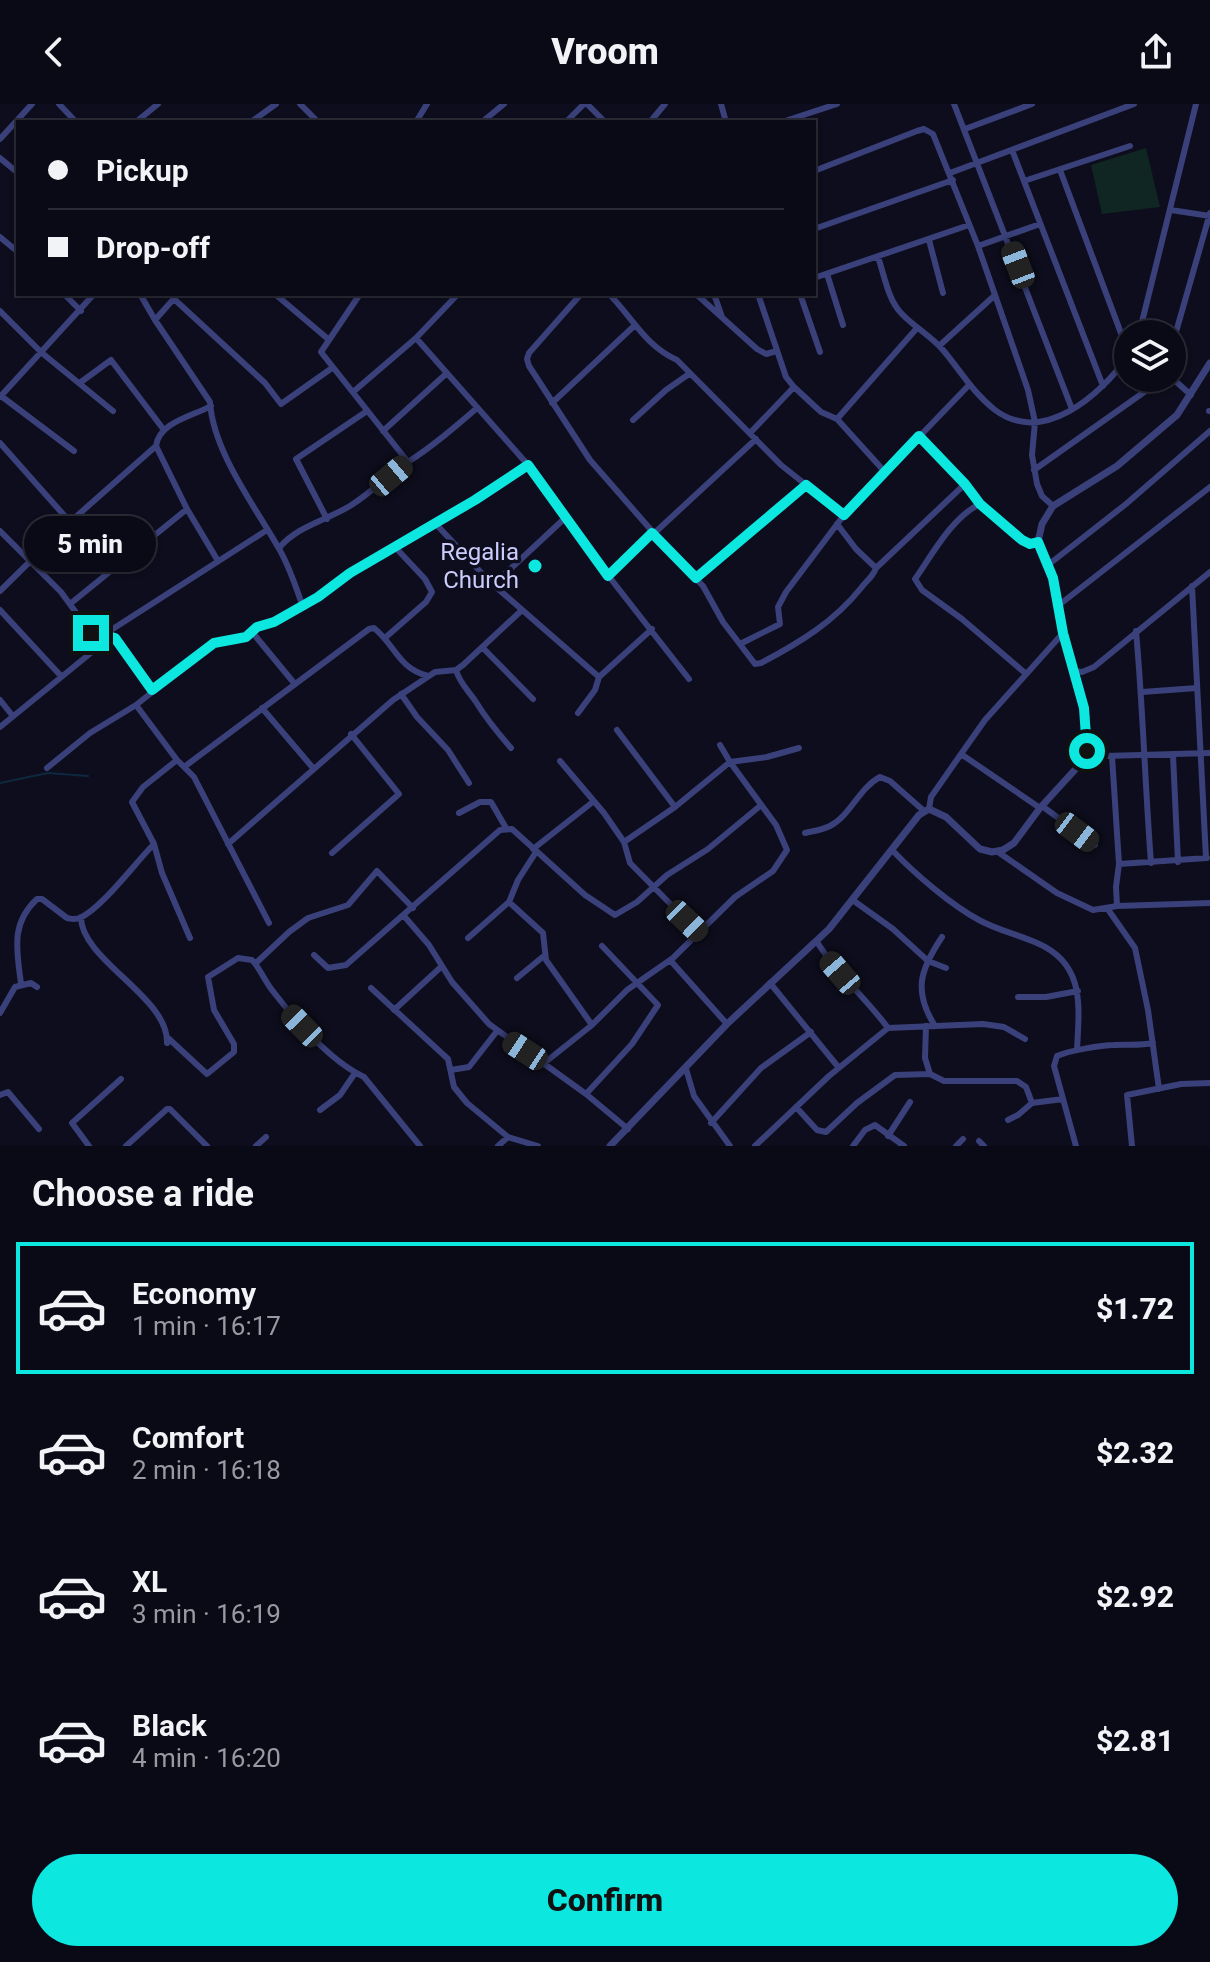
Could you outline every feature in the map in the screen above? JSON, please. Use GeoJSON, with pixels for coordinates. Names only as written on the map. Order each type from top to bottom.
{"type":"FeatureCollection","features":[{"type":"Feature","properties":{"kind":"street"},"geometry":{"type":"LineString","coordinates":[[17,120],[32,104]]}},
{"type":"Feature","properties":{"kind":"street"},"geometry":{"type":"LineString","coordinates":[[59,104],[74,120]]}},
{"type":"Feature","properties":{"kind":"street"},"geometry":{"type":"LineString","coordinates":[[138,120],[158,104]]}},
{"type":"Feature","properties":{"kind":"street"},"geometry":{"type":"LineString","coordinates":[[254,120],[276,104]]}},
{"type":"Feature","properties":{"kind":"street"},"geometry":{"type":"LineString","coordinates":[[300,104],[316,120]]}},
{"type":"Feature","properties":{"kind":"street"},"geometry":{"type":"LineString","coordinates":[[484,120],[504,104]]}},
{"type":"Feature","properties":{"kind":"street"},"geometry":{"type":"LineString","coordinates":[[568,120],[586,104],[603,120]]}},
{"type":"Feature","properties":{"kind":"street"},"geometry":{"type":"LineString","coordinates":[[652,120],[665,104]]}},
{"type":"Feature","properties":{"kind":"street"},"geometry":{"type":"LineString","coordinates":[[788,120],[837,104]]}},
{"type":"Feature","properties":{"kind":"street"},"geometry":{"type":"LineString","coordinates":[[954,104],[1072,409]]}},
{"type":"Feature","properties":{"kind":"street"},"geometry":{"type":"LineString","coordinates":[[965,129],[1032,104]]}},
{"type":"Feature","properties":{"kind":"street"},"geometry":{"type":"LineString","coordinates":[[816,228],[952,177],[1114,107],[1134,104]]}},
{"type":"Feature","properties":{"kind":"street"},"geometry":{"type":"LineString","coordinates":[[1143,320],[1196,104]]}},
{"type":"Feature","properties":{"kind":"street"},"geometry":{"type":"LineString","coordinates":[[0,139],[16,122]]}},
{"type":"Feature","properties":{"kind":"street"},"geometry":{"type":"LineString","coordinates":[[816,170],[924,129],[933,134],[978,246],[1028,390],[1035,422],[1034,470],[1042,496],[1053,506]]}},
{"type":"Feature","properties":{"kind":"street"},"geometry":{"type":"LineString","coordinates":[[1024,181],[1130,146]]}},
{"type":"Feature","properties":{"kind":"street"},"geometry":{"type":"LineString","coordinates":[[1012,150],[1103,386]]}},
{"type":"Feature","properties":{"kind":"street"},"geometry":{"type":"LineString","coordinates":[[0,158],[16,171]]}},
{"type":"Feature","properties":{"kind":"street"},"geometry":{"type":"LineString","coordinates":[[1060,170],[1115,320]]}},
{"type":"Feature","properties":{"kind":"street"},"geometry":{"type":"LineString","coordinates":[[1171,210],[1210,215],[1180,320]]}},
{"type":"Feature","properties":{"kind":"street"},"geometry":{"type":"LineString","coordinates":[[978,246],[1040,224]]}},
{"type":"Feature","properties":{"kind":"street"},"geometry":{"type":"LineString","coordinates":[[816,277],[969,225]]}},
{"type":"Feature","properties":{"kind":"street"},"geometry":{"type":"LineString","coordinates":[[0,237],[16,250]]}},
{"type":"Feature","properties":{"kind":"street"},"geometry":{"type":"LineString","coordinates":[[929,240],[943,293]]}},
{"type":"Feature","properties":{"kind":"street"},"geometry":{"type":"LineString","coordinates":[[878,257],[895,305],[939,346],[969,385],[1000,414],[1035,422],[1056,417],[1103,386],[1114,372]]}},
{"type":"Feature","properties":{"kind":"street"},"geometry":{"type":"LineString","coordinates":[[827,274],[843,325]]}},
{"type":"Feature","properties":{"kind":"street"},"geometry":{"type":"LineString","coordinates":[[66,296],[81,311]]}},
{"type":"Feature","properties":{"kind":"street"},"geometry":{"type":"LineString","coordinates":[[74,451],[0,397],[92,296]]}},
{"type":"Feature","properties":{"kind":"street"},"geometry":{"type":"LineString","coordinates":[[141,296],[206,394],[219,440],[279,548],[302,604]]}},
{"type":"Feature","properties":{"kind":"street"},"geometry":{"type":"LineString","coordinates":[[155,320],[176,296],[265,383],[281,404],[332,368]]}},
{"type":"Feature","properties":{"kind":"street"},"geometry":{"type":"LineString","coordinates":[[277,296],[328,339]]}},
{"type":"Feature","properties":{"kind":"street"},"geometry":{"type":"LineString","coordinates":[[359,296],[321,352],[408,462]]}},
{"type":"Feature","properties":{"kind":"street"},"geometry":{"type":"LineString","coordinates":[[353,392],[416,338],[456,296]]}},
{"type":"Feature","properties":{"kind":"street"},"geometry":{"type":"LineString","coordinates":[[579,296],[529,353],[527,359],[539,385],[590,460],[652,533],[696,578],[734,638],[742,643],[757,664],[794,646],[840,612],[876,568],[965,484]]}},
{"type":"Feature","properties":{"kind":"street"},"geometry":{"type":"LineString","coordinates":[[611,296],[657,349],[677,360],[781,465],[844,515]]}},
{"type":"Feature","properties":{"kind":"street"},"geometry":{"type":"LineString","coordinates":[[698,296],[766,354],[777,351]]}},
{"type":"Feature","properties":{"kind":"street"},"geometry":{"type":"LineString","coordinates":[[715,296],[723,319]]}},
{"type":"Feature","properties":{"kind":"street"},"geometry":{"type":"LineString","coordinates":[[759,296],[786,377],[821,412],[837,419],[885,472]]}},
{"type":"Feature","properties":{"kind":"street"},"geometry":{"type":"LineString","coordinates":[[801,296],[820,352]]}},
{"type":"Feature","properties":{"kind":"street"},"geometry":{"type":"LineString","coordinates":[[939,346],[994,296]]}},
{"type":"Feature","properties":{"kind":"street"},"geometry":{"type":"LineString","coordinates":[[0,311],[42,353],[113,411]]}},
{"type":"Feature","properties":{"kind":"street"},"geometry":{"type":"LineString","coordinates":[[552,403],[634,326]]}},
{"type":"Feature","properties":{"kind":"street"},"geometry":{"type":"LineString","coordinates":[[837,419],[917,328]]}},
{"type":"Feature","properties":{"kind":"street"},"geometry":{"type":"LineString","coordinates":[[416,338],[528,465],[608,576],[689,679]]}},
{"type":"Feature","properties":{"kind":"street"},"geometry":{"type":"LineString","coordinates":[[81,382],[111,360],[164,430]]}},
{"type":"Feature","properties":{"kind":"street"},"geometry":{"type":"LineString","coordinates":[[998,852],[1014,843],[1041,807],[1083,761],[1088,742],[1086,716],[1063,633],[1059,605],[1038,542],[1042,524],[1053,506],[1117,466],[1177,415],[1210,363]]}},
{"type":"Feature","properties":{"kind":"street"},"geometry":{"type":"LineString","coordinates":[[383,431],[447,373]]}},
{"type":"Feature","properties":{"kind":"street"},"geometry":{"type":"LineString","coordinates":[[633,420],[689,374]]}},
{"type":"Feature","properties":{"kind":"street"},"geometry":{"type":"LineString","coordinates":[[742,643],[780,624],[779,605],[844,515],[969,385]]}},
{"type":"Feature","properties":{"kind":"street"},"geometry":{"type":"LineString","coordinates":[[751,432],[794,387]]}},
{"type":"Feature","properties":{"kind":"street"},"geometry":{"type":"LineString","coordinates":[[1186,391],[1191,395]]}},
{"type":"Feature","properties":{"kind":"street"},"geometry":{"type":"LineString","coordinates":[[1034,470],[1144,392]]}},
{"type":"Feature","properties":{"kind":"street"},"geometry":{"type":"LineString","coordinates":[[211,406],[164,430],[157,438],[156,446],[187,509],[218,561]]}},
{"type":"Feature","properties":{"kind":"street"},"geometry":{"type":"LineString","coordinates":[[279,548],[296,531],[327,519],[366,496],[408,462],[429,450],[477,408]]}},
{"type":"Feature","properties":{"kind":"street"},"geometry":{"type":"LineString","coordinates":[[327,519],[296,459],[367,411]]}},
{"type":"Feature","properties":{"kind":"street"},"geometry":{"type":"LineString","coordinates":[[1048,565],[1126,504],[1210,431]]}},
{"type":"Feature","properties":{"kind":"street"},"geometry":{"type":"LineString","coordinates":[[919,436],[980,504],[1022,540],[1030,544],[1038,542]]}},
{"type":"Feature","properties":{"kind":"street"},"geometry":{"type":"LineString","coordinates":[[608,576],[756,439]]}},
{"type":"Feature","properties":{"kind":"street"},"geometry":{"type":"LineString","coordinates":[[0,443],[70,522]]}},
{"type":"Feature","properties":{"kind":"street"},"geometry":{"type":"LineString","coordinates":[[0,591],[70,522],[156,446]]}},
{"type":"Feature","properties":{"kind":"street"},"geometry":{"type":"LineString","coordinates":[[47,768],[90,733],[136,705],[214,643],[238,639],[318,597],[350,573],[528,465]]}},
{"type":"Feature","properties":{"kind":"street"},"geometry":{"type":"LineString","coordinates":[[696,578],[806,485]]}},
{"type":"Feature","properties":{"kind":"street"},"geometry":{"type":"LineString","coordinates":[[1059,605],[1210,487]]}},
{"type":"Feature","properties":{"kind":"street"},"geometry":{"type":"LineString","coordinates":[[980,504],[972,508],[952,530],[915,579],[922,590],[962,619],[1025,673]]}},
{"type":"Feature","properties":{"kind":"street"},"geometry":{"type":"LineString","coordinates":[[70,604],[187,509]]}},
{"type":"Feature","properties":{"kind":"street"},"geometry":{"type":"LineString","coordinates":[[493,585],[565,518]]}},
{"type":"Feature","properties":{"kind":"street"},"geometry":{"type":"LineString","coordinates":[[435,523],[493,585],[599,677]]}},
{"type":"Feature","properties":{"kind":"street"},"geometry":{"type":"LineString","coordinates":[[837,524],[876,568]]}},
{"type":"Feature","properties":{"kind":"street"},"geometry":{"type":"LineString","coordinates":[[0,727],[97,648],[99,640],[267,530]]}},
{"type":"Feature","properties":{"kind":"street"},"geometry":{"type":"LineString","coordinates":[[0,531],[70,604],[99,640]]}},
{"type":"Feature","properties":{"kind":"street"},"geometry":{"type":"LineString","coordinates":[[386,637],[426,602],[432,592],[425,579],[394,546]]}},
{"type":"Feature","properties":{"kind":"street"},"geometry":{"type":"LineString","coordinates":[[1074,671],[1090,670],[1210,572]]}},
{"type":"Feature","properties":{"kind":"street"},"geometry":{"type":"LineString","coordinates":[[1119,864],[1208,858],[1192,586]]}},
{"type":"Feature","properties":{"kind":"street"},"geometry":{"type":"LineString","coordinates":[[0,610],[61,676]]}},
{"type":"Feature","properties":{"kind":"street"},"geometry":{"type":"LineString","coordinates":[[228,844],[351,734],[401,694],[435,672],[456,670],[522,610]]}},
{"type":"Feature","properties":{"kind":"street"},"geometry":{"type":"LineString","coordinates":[[184,767],[369,629],[374,628],[386,637],[410,670],[411,688]]}},
{"type":"Feature","properties":{"kind":"street"},"geometry":{"type":"LineString","coordinates":[[578,713],[595,690],[599,677],[652,629]]}},
{"type":"Feature","properties":{"kind":"street"},"geometry":{"type":"LineString","coordinates":[[1136,631],[1151,863]]}},
{"type":"Feature","properties":{"kind":"street"},"geometry":{"type":"LineString","coordinates":[[252,632],[294,683]]}},
{"type":"Feature","properties":{"kind":"street"},"geometry":{"type":"LineString","coordinates":[[610,1146],[727,1024],[817,942],[854,901],[915,819],[926,810],[931,797],[985,720],[1063,633]]}},
{"type":"Feature","properties":{"kind":"street"},"geometry":{"type":"LineString","coordinates":[[99,640],[108,636],[115,638],[152,690]]}},
{"type":"Feature","properties":{"kind":"street"},"geometry":{"type":"LineString","coordinates":[[483,648],[533,699]]}},
{"type":"Feature","properties":{"kind":"street"},"geometry":{"type":"LineString","coordinates":[[410,670],[428,676]]}},
{"type":"Feature","properties":{"kind":"street"},"geometry":{"type":"LineString","coordinates":[[456,670],[480,713],[511,748]]}},
{"type":"Feature","properties":{"kind":"street"},"geometry":{"type":"LineString","coordinates":[[1142,692],[1197,688]]}},
{"type":"Feature","properties":{"kind":"street"},"geometry":{"type":"LineString","coordinates":[[401,694],[417,717],[448,750],[469,783]]}},
{"type":"Feature","properties":{"kind":"street"},"geometry":{"type":"LineString","coordinates":[[0,700],[12,715]]}},
{"type":"Feature","properties":{"kind":"street"},"geometry":{"type":"LineString","coordinates":[[136,705],[177,760],[194,777],[269,923]]}},
{"type":"Feature","properties":{"kind":"street"},"geometry":{"type":"LineString","coordinates":[[262,708],[313,768]]}},
{"type":"Feature","properties":{"kind":"street"},"geometry":{"type":"LineString","coordinates":[[617,730],[675,807]]}},
{"type":"Feature","properties":{"kind":"street"},"geometry":{"type":"LineString","coordinates":[[332,853],[399,794],[351,734]]}},
{"type":"Feature","properties":{"kind":"street"},"geometry":{"type":"LineString","coordinates":[[1088,742],[1098,753],[1112,756],[1210,753]]}},
{"type":"Feature","properties":{"kind":"street"},"geometry":{"type":"LineString","coordinates":[[543,1064],[592,1025],[637,982],[670,960],[735,897],[773,871],[785,854],[786,842],[776,825],[720,745]]}},
{"type":"Feature","properties":{"kind":"street"},"geometry":{"type":"LineString","coordinates":[[624,842],[675,807],[730,762],[767,757],[799,748]]}},
{"type":"Feature","properties":{"kind":"street"},"geometry":{"type":"LineString","coordinates":[[961,754],[1095,845]]}},
{"type":"Feature","properties":{"kind":"street"},"geometry":{"type":"LineString","coordinates":[[1173,755],[1178,862]]}},
{"type":"Feature","properties":{"kind":"street"},"geometry":{"type":"LineString","coordinates":[[1112,756],[1119,864],[1117,906]]}},
{"type":"Feature","properties":{"kind":"street"},"geometry":{"type":"LineString","coordinates":[[177,760],[137,793],[132,802],[154,844],[162,873],[190,938]]}},
{"type":"Feature","properties":{"kind":"street"},"geometry":{"type":"LineString","coordinates":[[560,761],[624,842],[630,863],[699,933]]}},
{"type":"Feature","properties":{"kind":"street"},"geometry":{"type":"LineString","coordinates":[[805,833],[830,827],[880,777],[890,781],[926,810],[946,817],[980,849],[998,852],[1033,878],[1085,908],[1210,903]]}},
{"type":"Feature","properties":{"kind":"street"},"geometry":{"type":"LineString","coordinates":[[468,938],[509,902],[535,850],[594,801]]}},
{"type":"Feature","properties":{"kind":"street"},"geometry":{"type":"LineString","coordinates":[[459,813],[480,802],[491,802],[506,828]]}},
{"type":"Feature","properties":{"kind":"street"},"geometry":{"type":"LineString","coordinates":[[314,955],[328,968],[346,965],[500,830],[512,829],[585,895],[612,915],[625,910],[699,856],[760,806]]}},
{"type":"Feature","properties":{"kind":"street"},"geometry":{"type":"LineString","coordinates":[[21,984],[15,937],[25,910],[37,899],[42,899],[67,918],[81,917],[121,882],[154,844]]}},
{"type":"Feature","properties":{"kind":"street"},"geometry":{"type":"LineString","coordinates":[[892,850],[918,875],[981,921],[1056,953],[1075,980],[1078,991],[1077,1050]]}},
{"type":"Feature","properties":{"kind":"street"},"geometry":{"type":"LineString","coordinates":[[256,963],[308,918],[348,905],[377,871],[413,908]]}},
{"type":"Feature","properties":{"kind":"street"},"geometry":{"type":"LineString","coordinates":[[854,901],[893,929],[928,961],[946,968]]}},
{"type":"Feature","properties":{"kind":"street"},"geometry":{"type":"LineString","coordinates":[[509,902],[543,933],[545,955],[553,971],[592,1025]]}},
{"type":"Feature","properties":{"kind":"street"},"geometry":{"type":"LineString","coordinates":[[1107,908],[1135,948],[1159,1089]]}},
{"type":"Feature","properties":{"kind":"street"},"geometry":{"type":"LineString","coordinates":[[404,916],[429,945],[464,998],[497,1031],[586,1094],[628,1129]]}},
{"type":"Feature","properties":{"kind":"street"},"geometry":{"type":"LineString","coordinates":[[81,917],[83,931],[124,980],[154,1007],[167,1040],[201,1072],[209,1074],[235,1048],[214,1010],[208,977],[238,958],[244,957],[256,963]]}},
{"type":"Feature","properties":{"kind":"street"},"geometry":{"type":"LineString","coordinates":[[935,1026],[920,993],[920,983],[942,937]]}},
{"type":"Feature","properties":{"kind":"street"},"geometry":{"type":"LineString","coordinates":[[817,942],[888,1028]]}},
{"type":"Feature","properties":{"kind":"street"},"geometry":{"type":"LineString","coordinates":[[586,1094],[632,1044],[657,1009],[655,1002],[602,946]]}},
{"type":"Feature","properties":{"kind":"street"},"geometry":{"type":"LineString","coordinates":[[517,978],[545,955]]}},
{"type":"Feature","properties":{"kind":"street"},"geometry":{"type":"LineString","coordinates":[[670,960],[727,1024]]}},
{"type":"Feature","properties":{"kind":"street"},"geometry":{"type":"LineString","coordinates":[[256,963],[257,970],[286,1009],[318,1043],[364,1077],[420,1146]]}},
{"type":"Feature","properties":{"kind":"street"},"geometry":{"type":"LineString","coordinates":[[394,1010],[442,966]]}},
{"type":"Feature","properties":{"kind":"street"},"geometry":{"type":"LineString","coordinates":[[0,1013],[11,990],[21,984],[31,983],[37,987]]}},
{"type":"Feature","properties":{"kind":"street"},"geometry":{"type":"LineString","coordinates":[[770,983],[839,1068]]}},
{"type":"Feature","properties":{"kind":"street"},"geometry":{"type":"LineString","coordinates":[[371,988],[448,1059],[451,1082],[467,1103],[508,1137],[538,1146]]}},
{"type":"Feature","properties":{"kind":"street"},"geometry":{"type":"LineString","coordinates":[[1018,997],[1046,997],[1078,991]]}},
{"type":"Feature","properties":{"kind":"street"},"geometry":{"type":"LineString","coordinates":[[755,1146],[839,1068],[888,1028],[983,1024],[1004,1027],[1025,1039]]}},
{"type":"Feature","properties":{"kind":"street"},"geometry":{"type":"LineString","coordinates":[[926,1026],[925,1058],[930,1074]]}},
{"type":"Feature","properties":{"kind":"street"},"geometry":{"type":"LineString","coordinates":[[451,1070],[469,1067],[497,1031]]}},
{"type":"Feature","properties":{"kind":"street"},"geometry":{"type":"LineString","coordinates":[[711,1123],[761,1068],[811,1032]]}},
{"type":"Feature","properties":{"kind":"street"},"geometry":{"type":"LineString","coordinates":[[1076,1146],[1054,1061],[1059,1055],[1077,1050],[1113,1044],[1134,1047],[1153,1043]]}},
{"type":"Feature","properties":{"kind":"street"},"geometry":{"type":"LineString","coordinates":[[686,1069],[694,1096],[729,1146]]}},
{"type":"Feature","properties":{"kind":"street"},"geometry":{"type":"LineString","coordinates":[[320,1110],[340,1095],[355,1073]]}},
{"type":"Feature","properties":{"kind":"street"},"geometry":{"type":"LineString","coordinates":[[796,1107],[817,1130],[826,1132],[857,1103],[895,1075],[930,1074],[944,1081],[1017,1081],[1026,1087],[1032,1103]]}},
{"type":"Feature","properties":{"kind":"street"},"geometry":{"type":"LineString","coordinates":[[89,1146],[72,1123],[121,1079]]}},
{"type":"Feature","properties":{"kind":"street"},"geometry":{"type":"LineString","coordinates":[[1132,1146],[1127,1097],[1130,1093],[1181,1084],[1210,1083]]}},
{"type":"Feature","properties":{"kind":"street"},"geometry":{"type":"LineString","coordinates":[[0,1095],[8,1092],[39,1129]]}},
{"type":"Feature","properties":{"kind":"street"},"geometry":{"type":"LineString","coordinates":[[1008,1120],[1032,1103],[1063,1099]]}},
{"type":"Feature","properties":{"kind":"street"},"geometry":{"type":"LineString","coordinates":[[888,1136],[910,1102]]}},
{"type":"Feature","properties":{"kind":"street"},"geometry":{"type":"LineString","coordinates":[[126,1146],[167,1109],[207,1146]]}},
{"type":"Feature","properties":{"kind":"street"},"geometry":{"type":"LineString","coordinates":[[853,1146],[872,1125],[904,1146]]}},
{"type":"Feature","properties":{"kind":"street"},"geometry":{"type":"LineString","coordinates":[[256,1146],[266,1137]]}},
{"type":"Feature","properties":{"kind":"street"},"geometry":{"type":"LineString","coordinates":[[498,1146],[508,1137]]}},
{"type":"Feature","properties":{"kind":"street"},"geometry":{"type":"LineString","coordinates":[[956,1146],[963,1139]]}},
{"type":"Feature","properties":{"kind":"green space"},"geometry":{"type":"Polygon","coordinates":[[[1146,148],[1160,207],[1102,214],[1091,165],[1146,148]]]}},
{"type":"Feature","properties":{"kind":"waterway"},"geometry":{"type":"LineString","coordinates":[[0,783],[48,773],[88,776]]}},
{"type":"Feature","properties":{"kind":"place","name":"Regalia Church"},"geometry":{"type":"Point","coordinates":[535,566]}},
{"type":"Feature","properties":{"kind":"route"},"geometry":{"type":"LineString","coordinates":[[91,633],[99,640],[108,636],[115,638],[152,690],[214,643],[246,637],[257,627],[274,622],[528,465],[608,576],[652,533],[696,578],[806,485],[844,515],[919,436],[980,504],[1022,540],[1030,544],[1038,542],[1053,578],[1063,633],[1086,716],[1087,751]]}}]}
